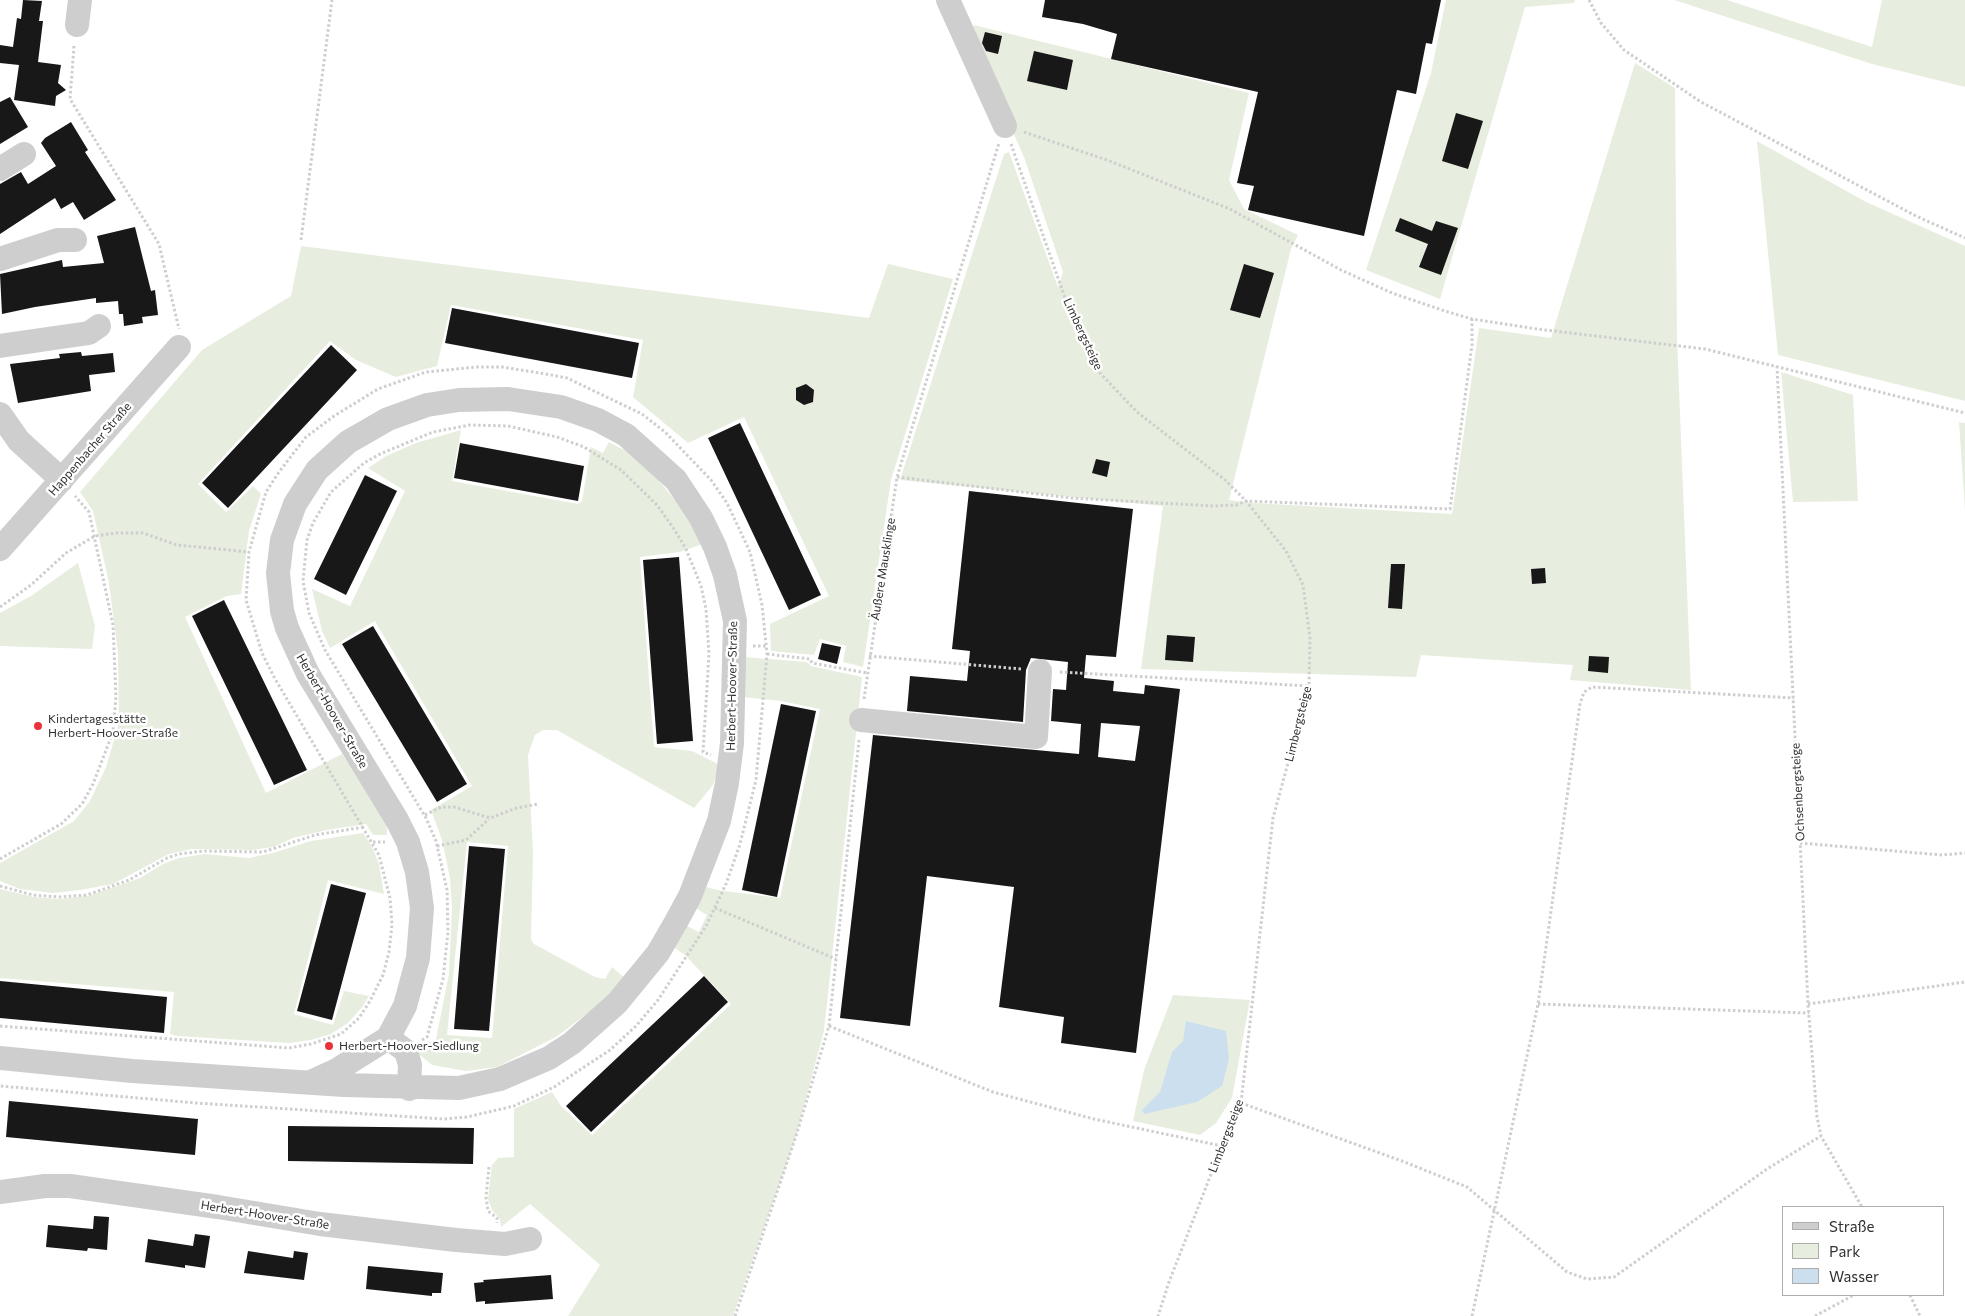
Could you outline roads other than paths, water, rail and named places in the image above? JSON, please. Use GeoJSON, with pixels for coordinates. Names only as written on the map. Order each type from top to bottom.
{"type":"FeatureCollection","features":[{"type":"Feature","properties":{"kind":"street"},"geometry":{"type":"LineString","coordinates":[[76,25],[80,0]]}},
{"type":"Feature","properties":{"kind":"street"},"geometry":{"type":"LineString","coordinates":[[948,0],[1004,126]]}},
{"type":"Feature","properties":{"kind":"street"},"geometry":{"type":"LineString","coordinates":[[0,169],[24,154]]}},
{"type":"Feature","properties":{"kind":"street"},"geometry":{"type":"LineString","coordinates":[[0,260],[58,240],[75,240]]}},
{"type":"Feature","properties":{"kind":"street"},"geometry":{"type":"LineString","coordinates":[[0,346],[89,333],[99,326]]}},
{"type":"Feature","properties":{"kind":"street","name":"Happenbacher Straße"},"geometry":{"type":"LineString","coordinates":[[0,549],[179,347]]}},
{"type":"Feature","properties":{"kind":"street","name":"Herbert-Hoover-Straße"},"geometry":{"type":"LineString","coordinates":[[0,1058],[132,1071],[311,1082],[409,1088],[474,1086],[523,1071],[572,1043],[618,1003],[658,953],[690,896],[718,821],[730,762],[735,621],[725,575],[701,518],[688,498],[671,475],[636,442],[598,420],[561,407],[530,401],[459,400],[427,405],[388,419],[348,442],[317,470],[304,487],[291,512],[281,548],[279,591],[287,628],[304,667],[397,820],[408,842],[417,872],[422,908],[418,958],[397,1044],[311,1082]]}},
{"type":"Feature","properties":{"kind":"street"},"geometry":{"type":"LineString","coordinates":[[0,414],[19,441],[62,480]]}},
{"type":"Feature","properties":{"kind":"street"},"geometry":{"type":"LineString","coordinates":[[861,720],[1036,737],[1040,671]]}},
{"type":"Feature","properties":{"kind":"street"},"geometry":{"type":"LineString","coordinates":[[397,1044],[410,1065],[409,1088]]}},
{"type":"Feature","properties":{"kind":"street","name":"Herbert-Hoover-Straße"},"geometry":{"type":"LineString","coordinates":[[0,1192],[45,1186],[70,1186],[208,1205],[320,1224],[456,1240],[505,1244],[530,1239]]}},
{"type":"Feature","properties":{"kind":"water"},"geometry":{"type":"Polygon","coordinates":[[[1186,1021],[1226,1031],[1229,1059],[1222,1086],[1197,1102],[1144,1114],[1142,1110],[1160,1092],[1172,1052],[1183,1041],[1186,1021]]]}},
{"type":"Feature","properties":{"kind":"place","name":"Kindertagesstätte Herbert-Hoover-Straße"},"geometry":{"type":"Point","coordinates":[38,726]}},
{"type":"Feature","properties":{"kind":"place","name":"Herbert-Hoover-Siedlung"},"geometry":{"type":"Point","coordinates":[329,1046]}}]}
